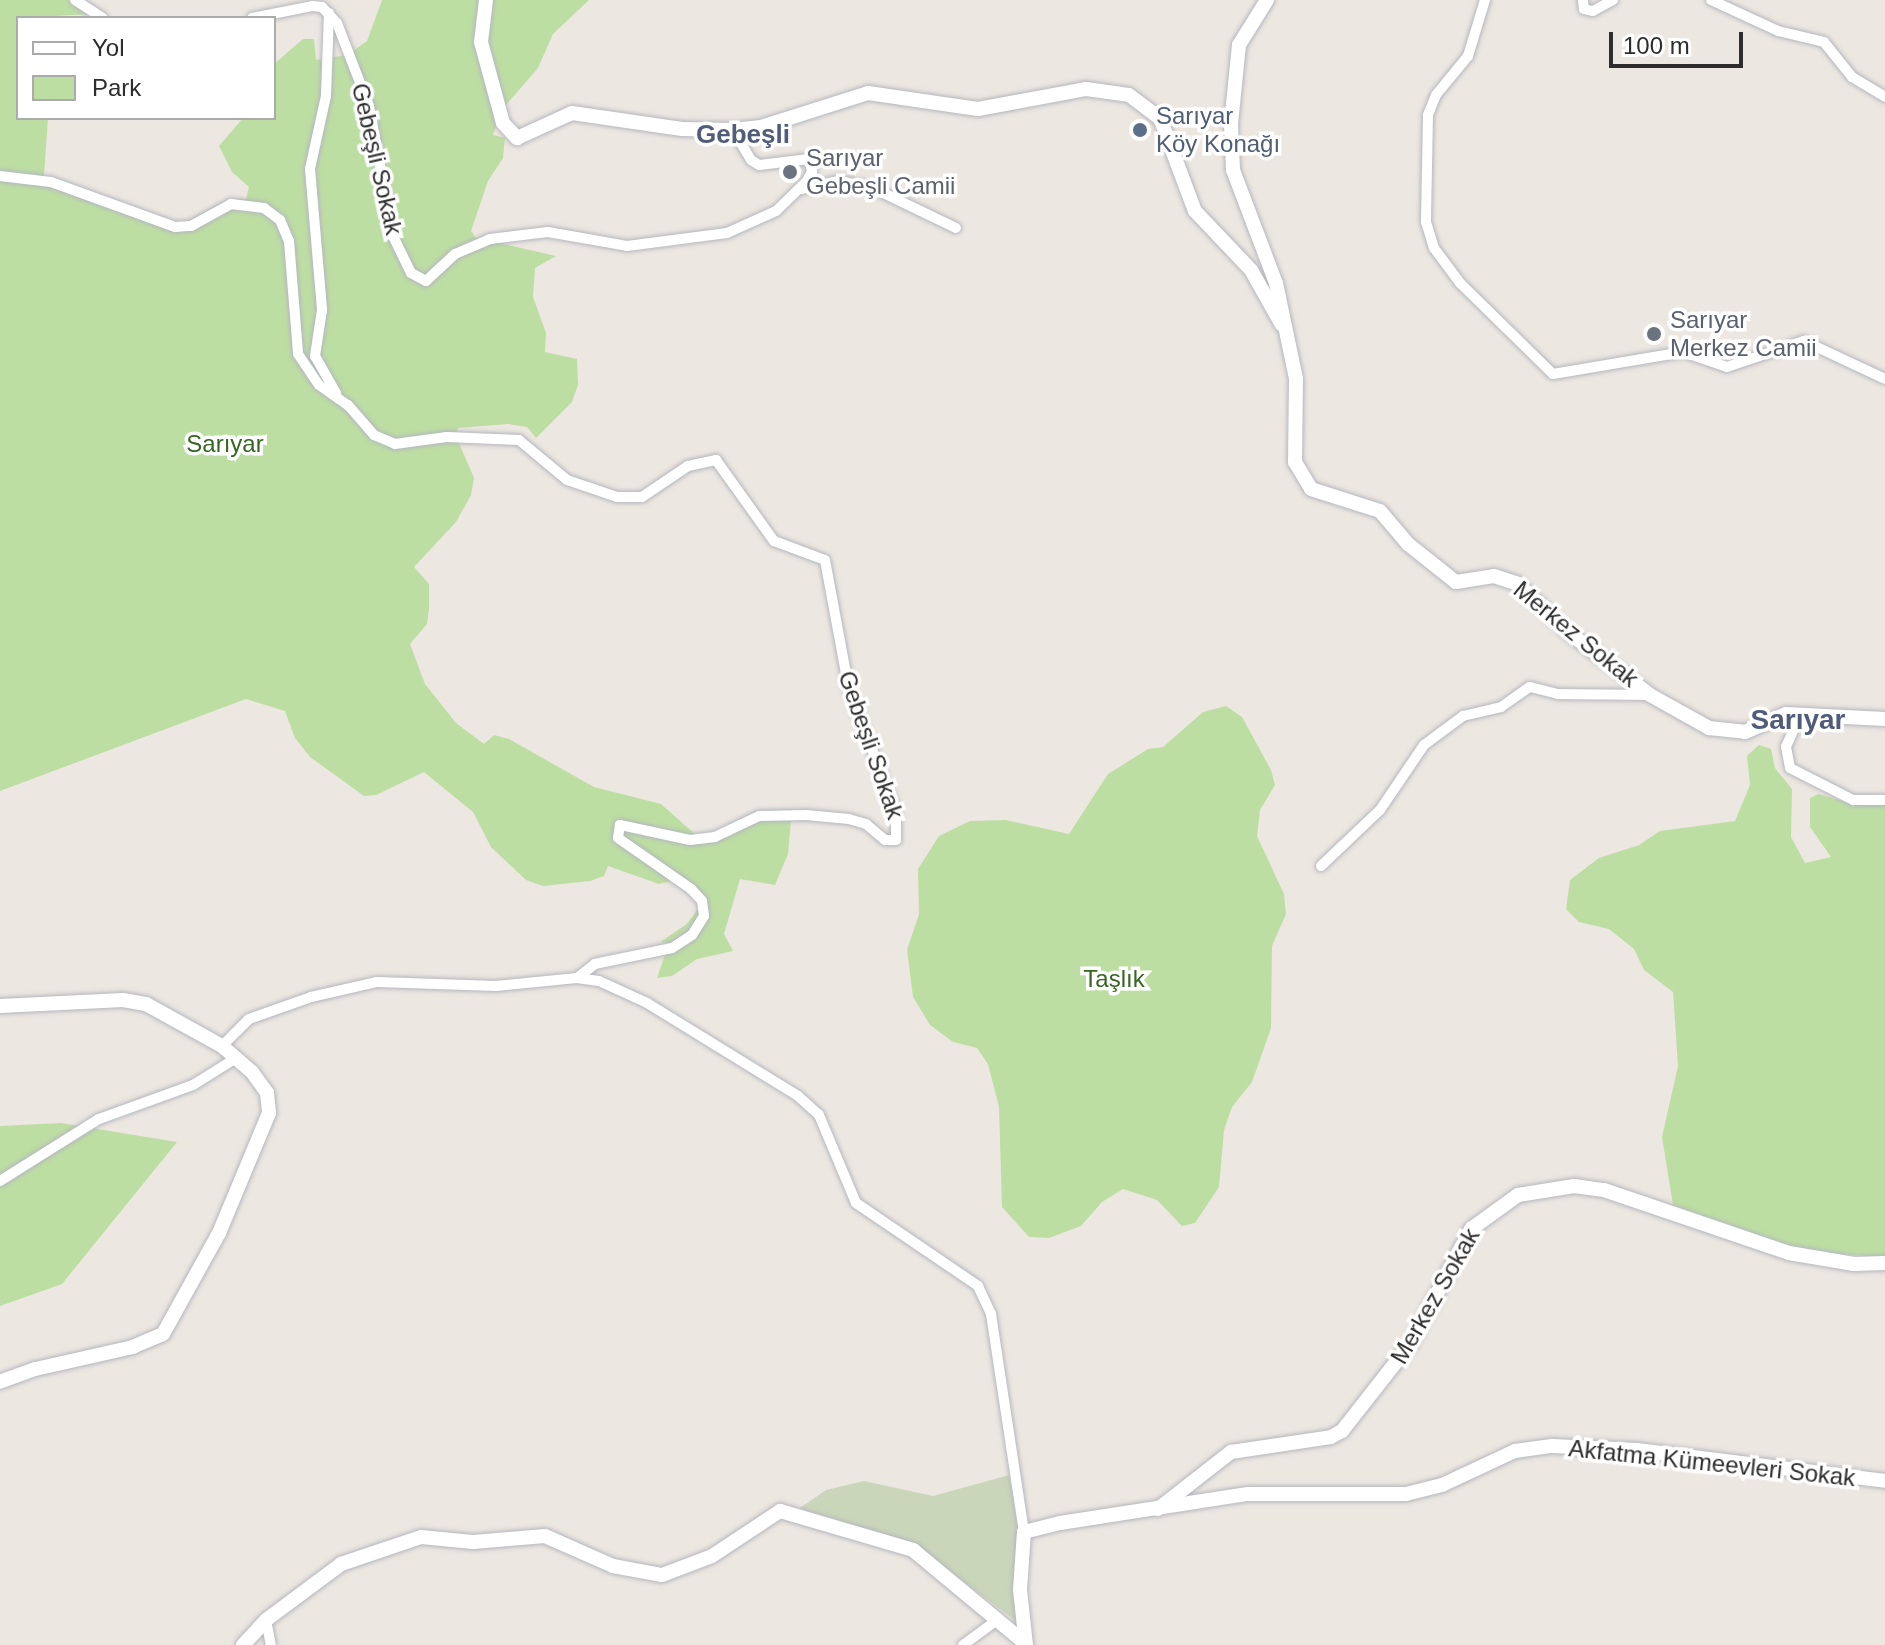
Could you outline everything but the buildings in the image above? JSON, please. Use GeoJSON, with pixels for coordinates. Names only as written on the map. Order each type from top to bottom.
{"type":"FeatureCollection","features":[{"type":"Feature","properties":{"kind":"street"},"geometry":{"type":"LineString","coordinates":[[75,0],[100,16]]}},
{"type":"Feature","properties":{"kind":"street"},"geometry":{"type":"LineString","coordinates":[[486,0],[481,42],[510,135],[523,138],[560,116],[587,112],[682,129],[733,130],[761,127],[868,93],[978,109],[1086,89],[1129,95],[1160,118],[1195,211],[1251,270],[1286,332]]}},
{"type":"Feature","properties":{"kind":"street"},"geometry":{"type":"LineString","coordinates":[[1267,0],[1239,45],[1233,170],[1267,255],[1286,332]]}},
{"type":"Feature","properties":{"kind":"street"},"geometry":{"type":"LineString","coordinates":[[1485,0],[1468,56],[1436,95],[1428,115],[1429,238],[1475,299],[1528,344],[1553,374],[1683,352],[1727,367],[1804,341],[1885,379]]}},
{"type":"Feature","properties":{"kind":"street"},"geometry":{"type":"LineString","coordinates":[[1583,0],[1584,9],[1593,11],[1613,0]]}},
{"type":"Feature","properties":{"kind":"street"},"geometry":{"type":"LineString","coordinates":[[1711,0],[1778,31],[1824,42],[1852,77],[1885,97]]}},
{"type":"Feature","properties":{"kind":"street"},"geometry":{"type":"LineString","coordinates":[[262,16],[312,6],[329,13]]}},
{"type":"Feature","properties":{"kind":"street","name":"Gebeşli Sokak"},"geometry":{"type":"LineString","coordinates":[[329,13],[345,37],[369,106],[393,236],[418,278],[433,278],[455,254],[490,239],[548,232],[612,246],[727,233],[776,211],[799,191],[838,181],[873,188],[956,228]]}},
{"type":"Feature","properties":{"kind":"street","name":"Gebeşli Sokak"},"geometry":{"type":"LineString","coordinates":[[329,13],[326,96],[310,169],[322,310],[315,356],[340,400]]}},
{"type":"Feature","properties":{"kind":"street"},"geometry":{"type":"LineString","coordinates":[[733,130],[751,160],[759,165],[809,159],[812,171],[799,191]]}},
{"type":"Feature","properties":{"kind":"street","name":"Gebeşli Sokak"},"geometry":{"type":"LineString","coordinates":[[0,176],[51,182],[175,227],[191,226],[231,204],[251,204],[274,213],[289,241],[298,354],[319,385],[385,441],[519,440],[567,480],[617,497],[642,497],[688,466],[716,460],[774,541],[792,551],[820,556],[829,568],[846,678],[896,811],[896,840],[885,840],[866,824],[817,815],[759,816],[715,837],[690,840],[620,825],[618,838],[691,889],[702,901],[704,916],[692,935],[672,948],[595,964],[577,978]]}},
{"type":"Feature","properties":{"kind":"street","name":"Merkez Sokak"},"geometry":{"type":"LineString","coordinates":[[1286,332],[1296,379],[1292,444],[1300,474],[1311,489],[1380,511],[1408,544],[1456,582],[1494,576],[1518,584],[1568,632],[1650,695],[1721,732],[1745,732],[1775,715],[1801,713],[1885,719]]}},
{"type":"Feature","properties":{"kind":"street","name":"Merkez Sokak"},"geometry":{"type":"LineString","coordinates":[[1321,866],[1380,810],[1424,745],[1463,716],[1501,707],[1530,687],[1558,694],[1650,695]]}},
{"type":"Feature","properties":{"kind":"street"},"geometry":{"type":"LineString","coordinates":[[1801,713],[1787,738],[1790,768],[1853,800],[1885,800]]}},
{"type":"Feature","properties":{"kind":"street"},"geometry":{"type":"LineString","coordinates":[[222,1046],[249,1019],[377,982],[496,986],[577,978],[599,981],[647,1003],[798,1096],[819,1115],[856,1203],[978,1286],[991,1314],[1024,1532],[1020,1590],[1026,1644]]}},
{"type":"Feature","properties":{"kind":"street"},"geometry":{"type":"LineString","coordinates":[[0,1006],[123,1000],[146,1004],[222,1046],[236,1058],[267,1093],[269,1113],[219,1233],[163,1334],[133,1347],[35,1369],[0,1382]]}},
{"type":"Feature","properties":{"kind":"street"},"geometry":{"type":"LineString","coordinates":[[0,1181],[99,1119],[193,1085],[236,1058]]}},
{"type":"Feature","properties":{"kind":"street","name":"Merkez Sokak"},"geometry":{"type":"LineString","coordinates":[[1158,1509],[1231,1452],[1331,1437],[1342,1431],[1411,1343],[1471,1229],[1518,1195],[1562,1186],[1604,1190],[1789,1253],[1854,1264],[1885,1263]]}},
{"type":"Feature","properties":{"kind":"street","name":"Akfatma Kümeevleri Sokak"},"geometry":{"type":"LineString","coordinates":[[1024,1532],[1248,1494],[1406,1494],[1442,1485],[1515,1451],[1552,1446],[1637,1450],[1885,1481]]}},
{"type":"Feature","properties":{"kind":"street"},"geometry":{"type":"LineString","coordinates":[[243,1645],[266,1620],[341,1564],[421,1537],[473,1542],[545,1536],[613,1566],[662,1575],[712,1556],[780,1511],[913,1550],[1026,1644]]}},
{"type":"Feature","properties":{"kind":"street"},"geometry":{"type":"LineString","coordinates":[[266,1620],[271,1645]]}},
{"type":"Feature","properties":{"kind":"street"},"geometry":{"type":"LineString","coordinates":[[963,1645],[997,1620]]}},
{"type":"Feature","properties":{"kind":"green space","name":"Sarıyar"},"geometry":{"type":"Polygon","coordinates":[[[0,0],[77,0],[91,14],[16,16],[16,120],[48,120],[44,176],[163,223],[184,223],[228,199],[246,199],[249,187],[232,172],[219,146],[241,120],[276,120],[276,62],[303,39],[314,39],[316,60],[347,55],[367,41],[382,0],[589,0],[553,34],[538,68],[501,111],[493,135],[505,138],[503,158],[488,181],[471,231],[476,238],[500,233],[504,244],[556,256],[535,268],[533,297],[546,333],[545,352],[577,359],[578,385],[572,402],[536,438],[527,427],[508,424],[458,428],[456,436],[474,478],[471,495],[456,522],[414,567],[429,584],[429,609],[427,624],[410,644],[425,684],[456,723],[484,744],[494,735],[509,739],[594,787],[661,804],[696,835],[716,832],[756,811],[792,809],[788,854],[775,885],[740,879],[724,934],[733,951],[697,959],[672,976],[657,978],[669,943],[660,942],[687,924],[700,906],[699,896],[679,879],[659,884],[608,866],[604,876],[590,881],[543,886],[526,880],[491,847],[473,812],[424,772],[376,795],[364,796],[310,757],[295,738],[285,711],[246,699],[0,791],[0,0]]]}},
{"type":"Feature","properties":{"kind":"green space","name":"Taşlık"},"geometry":{"type":"Polygon","coordinates":[[[1226,706],[1242,717],[1271,770],[1275,785],[1260,810],[1257,836],[1284,894],[1286,914],[1272,946],[1271,1028],[1252,1082],[1232,1107],[1224,1130],[1219,1187],[1195,1223],[1182,1226],[1157,1200],[1123,1189],[1102,1202],[1081,1226],[1049,1238],[1029,1237],[1002,1207],[999,1107],[988,1064],[977,1048],[953,1042],[930,1025],[913,997],[907,950],[919,914],[918,869],[939,836],[970,821],[1006,820],[1069,834],[1108,774],[1148,749],[1163,747],[1203,712],[1226,706]]]}},
{"type":"Feature","properties":{"kind":"green space"},"geometry":{"type":"Polygon","coordinates":[[[1759,745],[1771,749],[1775,768],[1792,789],[1791,837],[1805,863],[1831,857],[1810,827],[1810,798],[1818,794],[1857,805],[1885,805],[1885,1257],[1808,1252],[1673,1205],[1662,1137],[1678,1066],[1673,992],[1644,970],[1634,949],[1609,929],[1579,922],[1566,909],[1570,880],[1599,858],[1639,845],[1660,831],[1735,821],[1750,785],[1747,756],[1759,745]]]}},
{"type":"Feature","properties":{"kind":"green space"},"geometry":{"type":"Polygon","coordinates":[[[61,1123],[177,1142],[62,1284],[0,1306],[0,1126],[61,1123]]]}},
{"type":"Feature","properties":{"kind":"green space"},"geometry":{"type":"Polygon","coordinates":[[[1009,1475],[1019,1534],[1016,1621],[915,1545],[800,1508],[826,1490],[864,1481],[933,1496],[1009,1475]]]}},
{"type":"Feature","properties":{"kind":"place","name":"Sarıyar Köy Konağı"},"geometry":{"type":"Point","coordinates":[1140,130]}},
{"type":"Feature","properties":{"kind":"place","name":"Sarıyar Gebeşli Camii"},"geometry":{"type":"Point","coordinates":[790,172]}},
{"type":"Feature","properties":{"kind":"place","name":"Sarıyar Merkez Camii"},"geometry":{"type":"Point","coordinates":[1654,334]}},
{"type":"Feature","properties":{"kind":"district","name":"Gebeşli"},"geometry":{"type":"Point","coordinates":[743,135]}},
{"type":"Feature","properties":{"kind":"district","name":"Sarıyar"},"geometry":{"type":"Point","coordinates":[1798,720]}}]}
